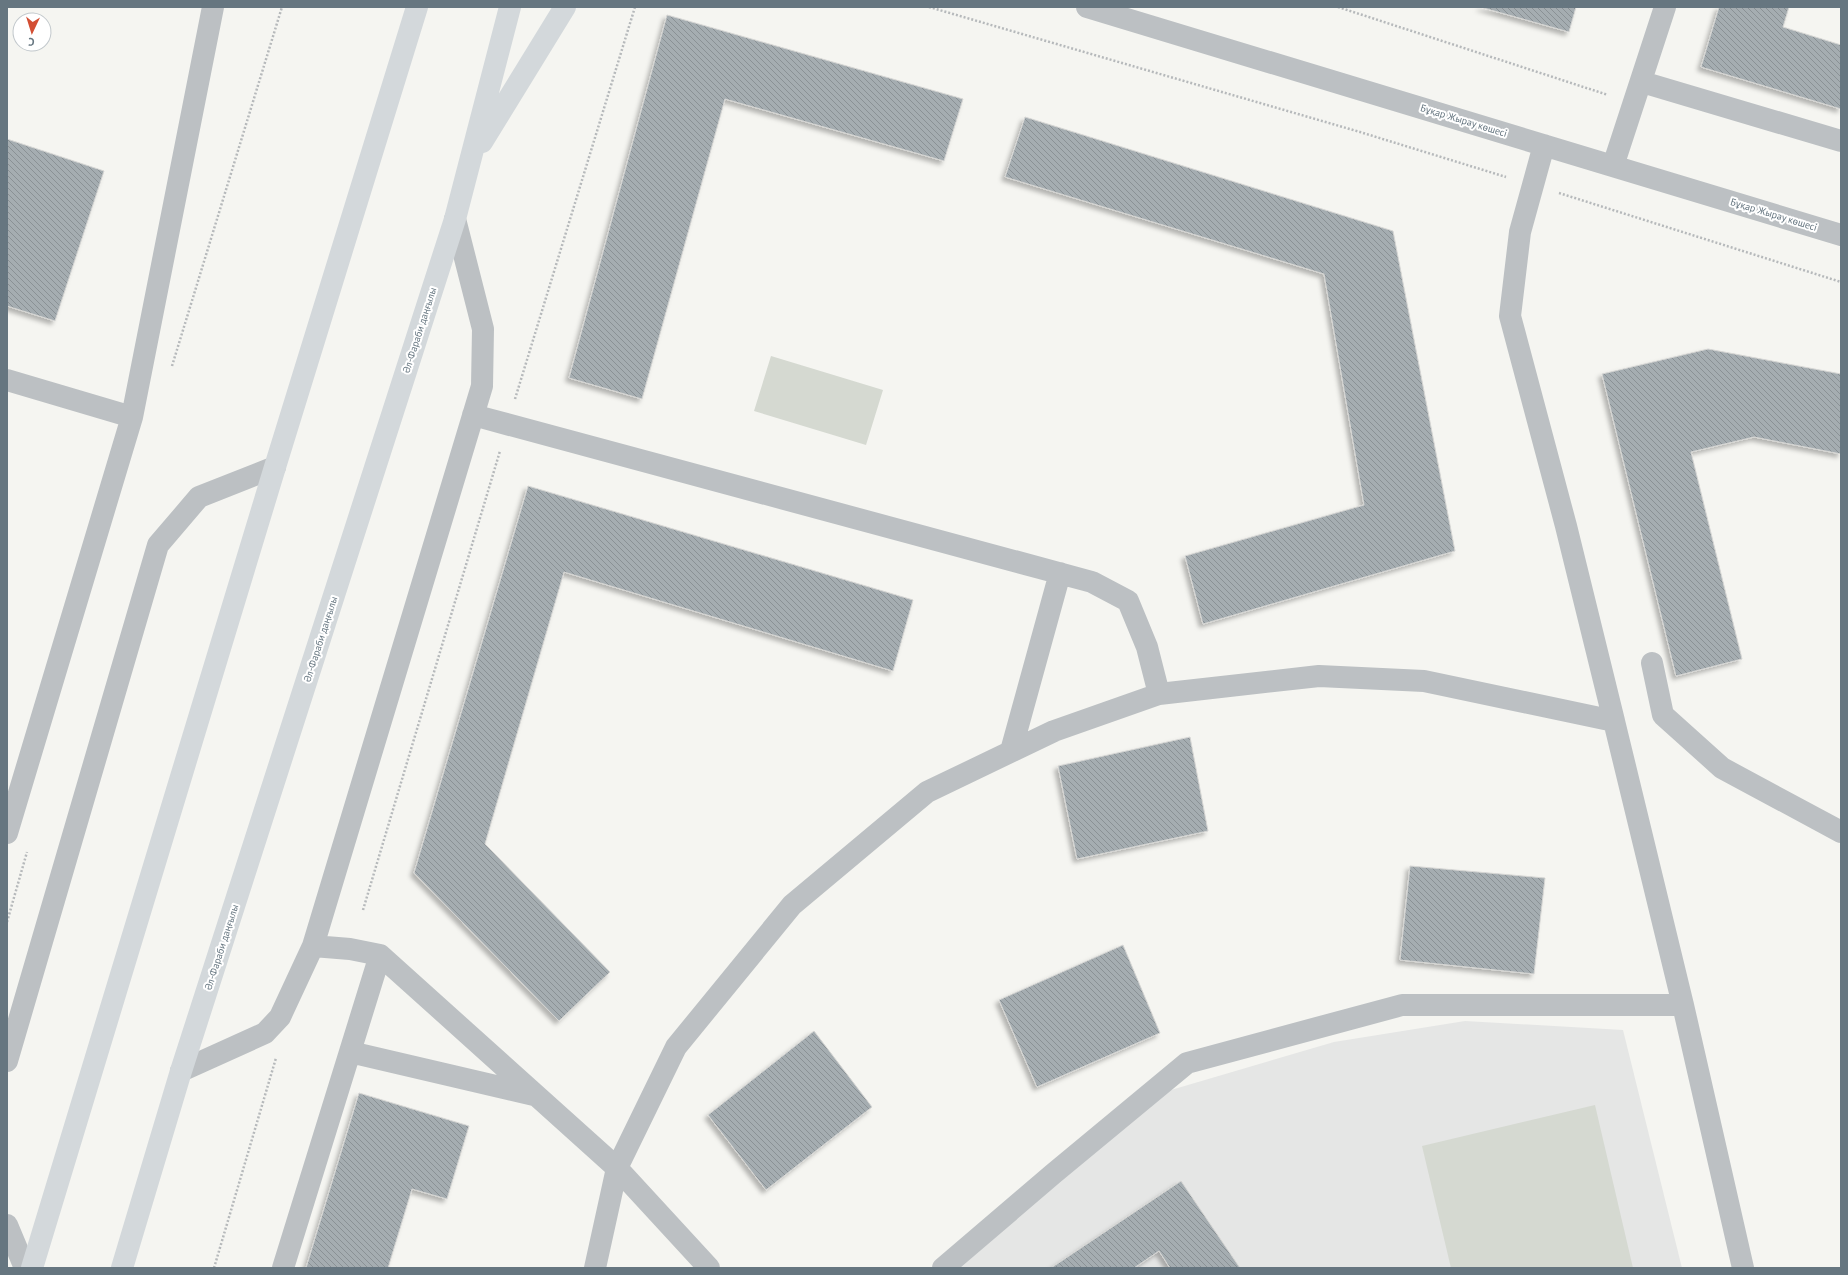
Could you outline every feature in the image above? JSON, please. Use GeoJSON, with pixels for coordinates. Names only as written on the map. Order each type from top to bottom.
{"type":"FeatureCollection","features":[{"type":"Feature","properties":{"kind":"main road"},"geometry":{"type":"LineString","coordinates":[[32,1268],[275,467],[417,7]]}},
{"type":"Feature","properties":{"kind":"main road","name":"Әл-Фараби даңғылы"},"geometry":{"type":"LineString","coordinates":[[122,1268],[181,1071],[455,219],[510,7]]}},
{"type":"Feature","properties":{"kind":"main road"},"geometry":{"type":"LineString","coordinates":[[470,162],[565,7]]}},
{"type":"Feature","properties":{"kind":"street"},"geometry":{"type":"LineString","coordinates":[[7,833],[132,417],[213,7]]}},
{"type":"Feature","properties":{"kind":"street","name":"Бұқар Жырау көшесі"},"geometry":{"type":"LineString","coordinates":[[1087,7],[1129,13],[1544,145],[1841,234]]}},
{"type":"Feature","properties":{"kind":"street"},"geometry":{"type":"LineString","coordinates":[[1613,166],[1633,103],[1642,82],[1665,7]]}},
{"type":"Feature","properties":{"kind":"street"},"geometry":{"type":"LineString","coordinates":[[1642,82],[1841,141]]}},
{"type":"Feature","properties":{"kind":"street"},"geometry":{"type":"LineString","coordinates":[[1544,145],[1520,232],[1510,316],[1566,526],[1614,721],[1683,1005],[1743,1268]]}},
{"type":"Feature","properties":{"kind":"street"},"geometry":{"type":"LineString","coordinates":[[181,1071],[265,1033],[280,1017],[313,946],[482,386],[483,329],[455,219]]}},
{"type":"Feature","properties":{"kind":"street"},"geometry":{"type":"LineString","coordinates":[[7,380],[132,417]]}},
{"type":"Feature","properties":{"kind":"street"},"geometry":{"type":"LineString","coordinates":[[473,415],[1092,582],[1128,601],[1147,646],[1159,694]]}},
{"type":"Feature","properties":{"kind":"street"},"geometry":{"type":"LineString","coordinates":[[7,1061],[158,545],[199,497],[275,467]]}},
{"type":"Feature","properties":{"kind":"street"},"geometry":{"type":"LineString","coordinates":[[1011,751],[1060,573]]}},
{"type":"Feature","properties":{"kind":"street"},"geometry":{"type":"LineString","coordinates":[[1652,663],[1663,715],[1722,768],[1841,832]]}},
{"type":"Feature","properties":{"kind":"street"},"geometry":{"type":"LineString","coordinates":[[595,1268],[617,1168],[676,1048],[792,905],[927,792],[1054,731],[1159,694],[1319,676],[1424,681],[1614,721]]}},
{"type":"Feature","properties":{"kind":"street"},"geometry":{"type":"LineString","coordinates":[[313,946],[350,949],[380,955],[617,1168],[709,1268]]}},
{"type":"Feature","properties":{"kind":"street"},"geometry":{"type":"LineString","coordinates":[[283,1268],[380,955]]}},
{"type":"Feature","properties":{"kind":"street"},"geometry":{"type":"LineString","coordinates":[[943,1268],[1053,1174],[1187,1063],[1402,1005],[1683,1005]]}},
{"type":"Feature","properties":{"kind":"street"},"geometry":{"type":"LineString","coordinates":[[350,1052],[535,1095]]}},
{"type":"Feature","properties":{"kind":"street"},"geometry":{"type":"LineString","coordinates":[[7,1225],[24,1268]]}},
{"type":"Feature","properties":{"kind":"path"},"geometry":{"type":"LineString","coordinates":[[363,910],[508,424],[635,7]]}},
{"type":"Feature","properties":{"kind":"path"},"geometry":{"type":"LineString","coordinates":[[929,7],[1360,132],[1841,282]]}},
{"type":"Feature","properties":{"kind":"path"},"geometry":{"type":"LineString","coordinates":[[1338,7],[1610,96]]}},
{"type":"Feature","properties":{"kind":"path"},"geometry":{"type":"LineString","coordinates":[[214,1268],[277,1054]]}},
{"type":"Feature","properties":{"kind":"shaded area"},"geometry":{"type":"Polygon","coordinates":[[[771,356],[883,390],[866,445],[754,411],[771,356]]]}},
{"type":"Feature","properties":{"kind":"shaded area"},"geometry":{"type":"Polygon","coordinates":[[[1465,1021],[1623,1030],[1682,1268],[956,1268],[1154,1095],[1334,1042],[1465,1021]]]}},
{"type":"Feature","properties":{"kind":"shaded area"},"geometry":{"type":"Polygon","coordinates":[[[1595,1105],[1633,1268],[1451,1268],[1422,1146],[1595,1105]]]}},
{"type":"Feature","properties":{"kind":"building"},"geometry":{"type":"Polygon","coordinates":[[[1480,7],[1576,7],[1569,32],[1480,7]]]}},
{"type":"Feature","properties":{"kind":"building"},"geometry":{"type":"Polygon","coordinates":[[[1719,7],[1789,7],[1783,27],[1841,45],[1841,109],[1701,67],[1719,7]]]}},
{"type":"Feature","properties":{"kind":"building"},"geometry":{"type":"Polygon","coordinates":[[[667,15],[963,99],[944,161],[725,99],[642,399],[569,378],[667,15]]]}},
{"type":"Feature","properties":{"kind":"building"},"geometry":{"type":"Polygon","coordinates":[[[1025,117],[1393,231],[1455,551],[1203,624],[1185,556],[1364,505],[1324,274],[1005,177],[1025,117]]]}},
{"type":"Feature","properties":{"kind":"building"},"geometry":{"type":"Polygon","coordinates":[[[7,139],[104,171],[55,321],[7,306],[7,139]]]}},
{"type":"Feature","properties":{"kind":"building"},"geometry":{"type":"Polygon","coordinates":[[[1708,349],[1841,374],[1841,454],[1754,437],[1691,452],[1742,659],[1676,676],[1602,374],[1708,349]]]}},
{"type":"Feature","properties":{"kind":"building"},"geometry":{"type":"Polygon","coordinates":[[[528,486],[913,600],[893,671],[564,572],[485,844],[610,972],[559,1021],[414,873],[528,486]]]}},
{"type":"Feature","properties":{"kind":"building"},"geometry":{"type":"Polygon","coordinates":[[[1190,737],[1208,831],[1077,859],[1058,766],[1190,737]]]}},
{"type":"Feature","properties":{"kind":"building"},"geometry":{"type":"Polygon","coordinates":[[[1410,866],[1545,878],[1534,974],[1400,960],[1410,866]]]}},
{"type":"Feature","properties":{"kind":"building"},"geometry":{"type":"Polygon","coordinates":[[[1123,945],[1160,1033],[1037,1087],[999,1000],[1123,945]]]}},
{"type":"Feature","properties":{"kind":"building"},"geometry":{"type":"Polygon","coordinates":[[[814,1031],[872,1107],[766,1190],[708,1115],[814,1031]]]}},
{"type":"Feature","properties":{"kind":"building"},"geometry":{"type":"Polygon","coordinates":[[[359,1093],[469,1126],[447,1199],[412,1189],[388,1268],[306,1268],[359,1093]]]}},
{"type":"Feature","properties":{"kind":"building"},"geometry":{"type":"Polygon","coordinates":[[[1181,1181],[1240,1268],[1170,1268],[1159,1251],[1134,1268],[1051,1268],[1181,1181]]]}}]}
